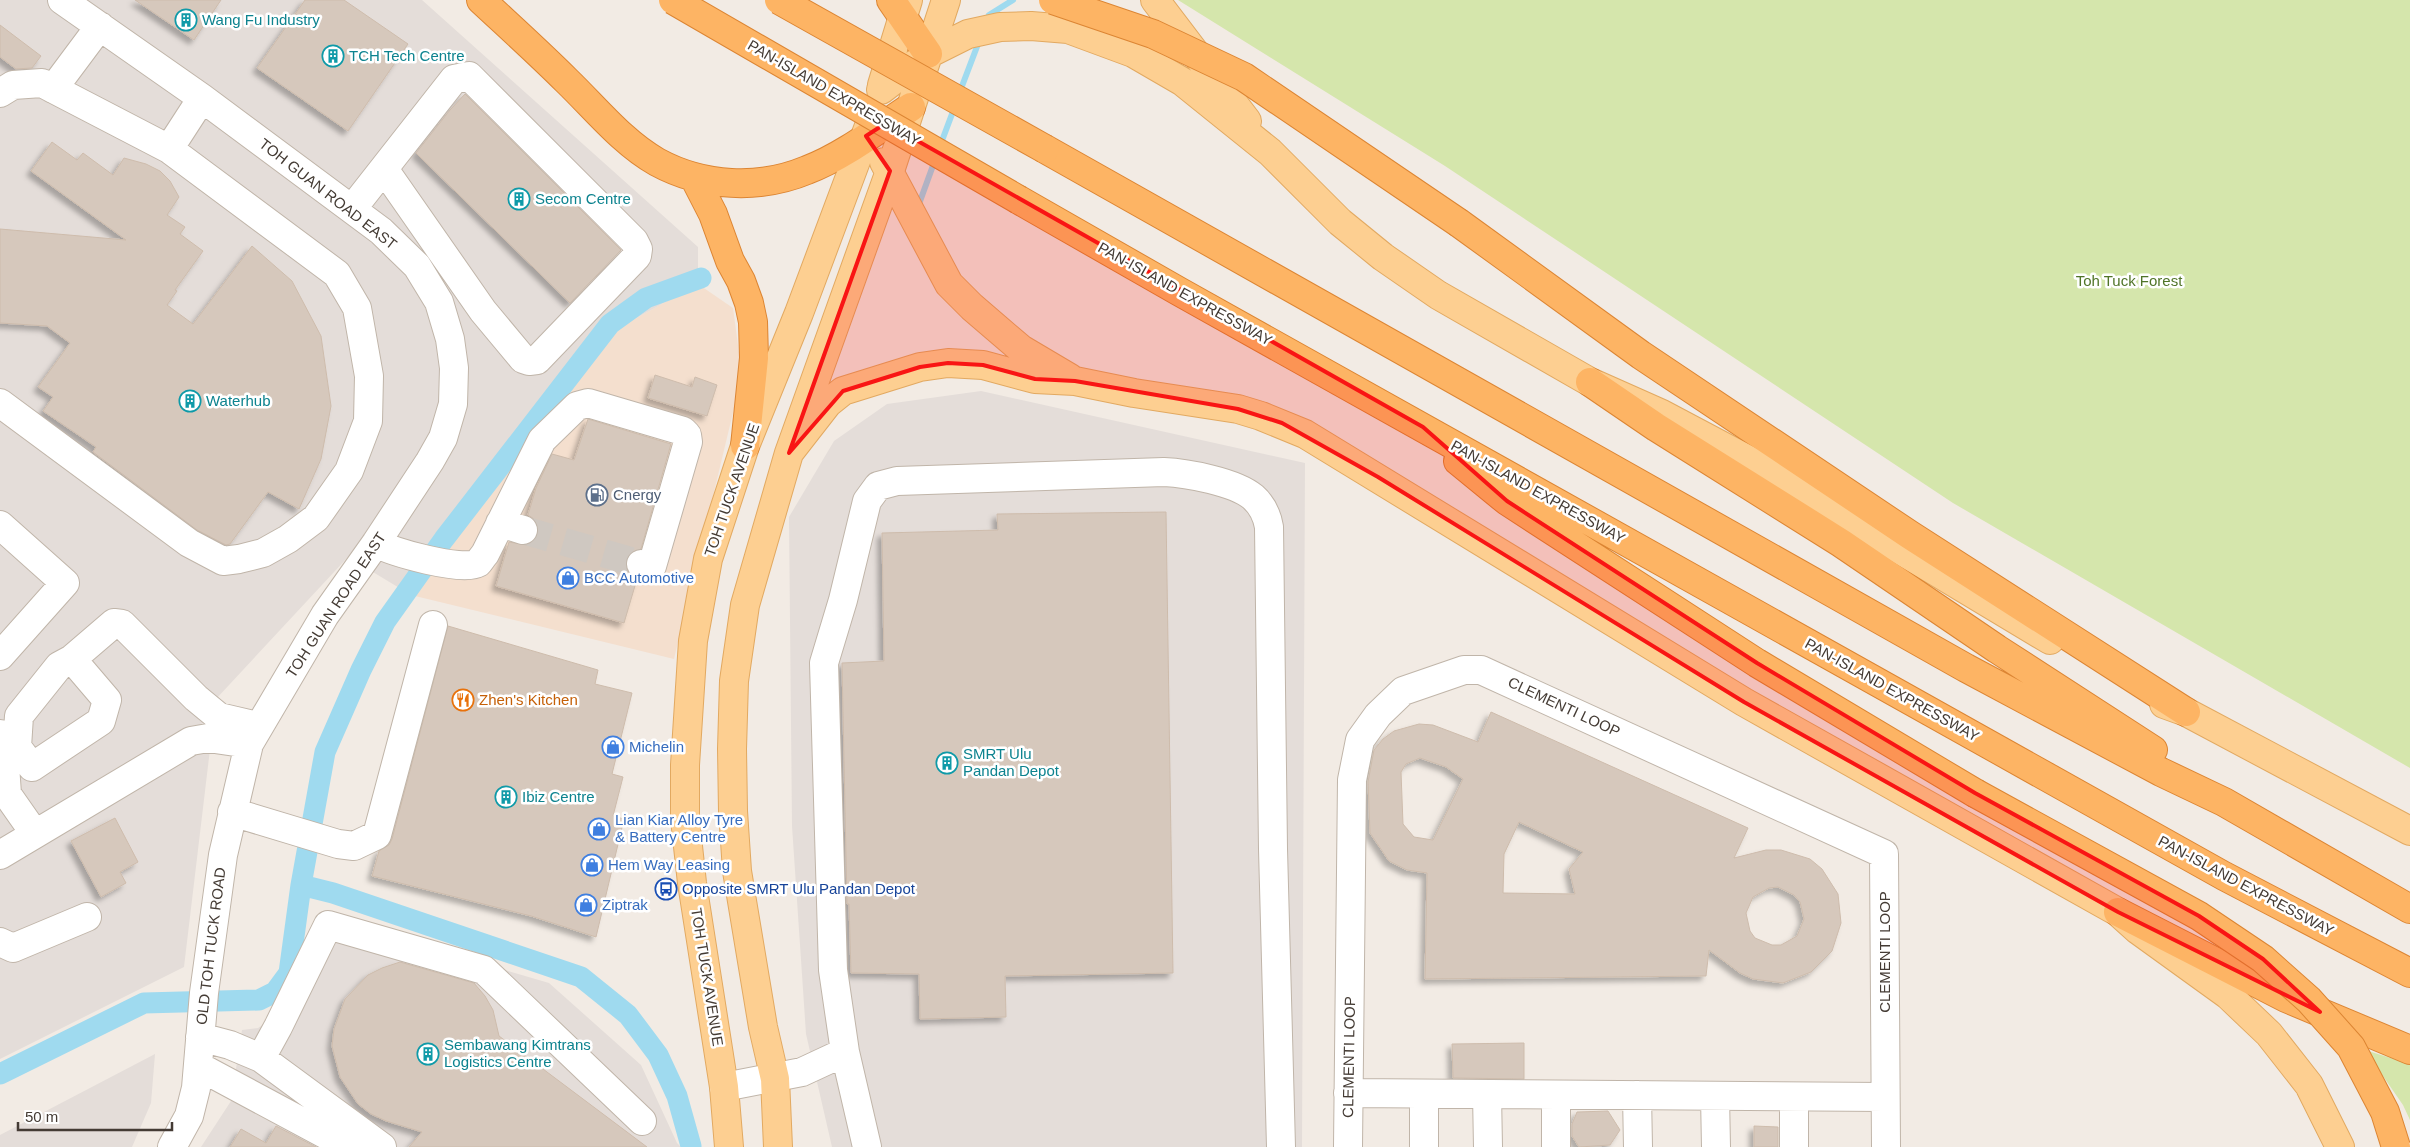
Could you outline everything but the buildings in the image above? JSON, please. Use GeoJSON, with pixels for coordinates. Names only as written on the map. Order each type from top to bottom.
{"type":"FeatureCollection","features":[{"type":"Feature","properties":{"kind":"highway"},"geometry":{"type":"LineString","coordinates":[[481,0],[627,139],[656,162],[694,177],[726,184],[761,183],[788,177],[826,162],[911,108]]}},
{"type":"Feature","properties":{"kind":"highway","name":"PAN-ISLAND EXPRESSWAY"},"geometry":{"type":"LineString","coordinates":[[673,0],[1020,200],[2224,876],[2410,972]]}},
{"type":"Feature","properties":{"kind":"highway"},"geometry":{"type":"LineString","coordinates":[[779,0],[1966,668],[2160,772],[2224,802],[2410,909]]}},
{"type":"Feature","properties":{"kind":"highway"},"geometry":{"type":"LineString","coordinates":[[1053,0],[1153,34],[1244,77],[1459,223],[1657,366],[1910,535],[2186,712]]}},
{"type":"Feature","properties":{"kind":"highway"},"geometry":{"type":"LineString","coordinates":[[901,5],[928,54]]}},
{"type":"Feature","properties":{"kind":"highway"},"geometry":{"type":"LineString","coordinates":[[694,177],[713,214],[730,260],[750,304],[753,322],[754,358],[745,446]]}},
{"type":"Feature","properties":{"kind":"highway"},"geometry":{"type":"LineString","coordinates":[[1590,382],[1656,427],[1841,544],[1997,650],[2169,760],[2224,802]]}},
{"type":"Feature","properties":{"kind":"highway"},"geometry":{"type":"LineString","coordinates":[[1423,427],[1450,455],[1507,501],[1757,663],[1975,793],[2199,916],[2264,959],[2310,1000],[2351,1047],[2385,1112],[2396,1147]]}},
{"type":"Feature","properties":{"kind":"highway"},"geometry":{"type":"LineString","coordinates":[[2118,912],[2286,998],[2410,1050]]}},
{"type":"Feature","properties":{"kind":"main road"},"geometry":{"type":"LineString","coordinates":[[778,1147],[775,1079],[763,1027],[737,871],[733,811],[734,681],[745,605],[789,454],[890,171],[946,0]]}},
{"type":"Feature","properties":{"kind":"main road"},"geometry":{"type":"LineString","coordinates":[[1155,0],[1270,152]]}},
{"type":"Feature","properties":{"kind":"main road","name":"TOH TUCK AVENUE"},"geometry":{"type":"LineString","coordinates":[[729,1147],[724,1088],[692,883],[685,819],[685,765],[693,641],[708,559],[745,446],[799,313],[866,136],[880,90],[901,5]]}},
{"type":"Feature","properties":{"kind":"main road"},"geometry":{"type":"LineString","coordinates":[[880,90],[928,54],[968,34],[1000,27],[1031,26],[1068,29],[1133,53],[1184,82],[1270,152],[1340,222],[1383,257],[1438,295],[1590,382],[1662,414],[1762,467],[2142,694],[2186,712],[2410,831]]}},
{"type":"Feature","properties":{"kind":"main road"},"geometry":{"type":"LineString","coordinates":[[866,136],[890,171],[904,203],[935,254],[950,284],[972,307],[1021,349],[1075,381]]}},
{"type":"Feature","properties":{"kind":"main road"},"geometry":{"type":"LineString","coordinates":[[789,454],[828,403],[843,391],[920,367],[948,363],[984,365],[1035,379],[1075,381],[1134,394],[1238,409],[1282,423],[1305,434],[1744,702],[2118,912],[2138,930],[2228,995],[2269,1034],[2310,1085],[2340,1147]]}},
{"type":"Feature","properties":{"kind":"street","name":"TOH GUAN ROAD EAST"},"geometry":{"type":"LineString","coordinates":[[62,0],[202,98],[381,231],[421,274],[439,302],[450,339],[454,368],[453,404],[443,438],[376,544],[325,615],[254,735]]}},
{"type":"Feature","properties":{"kind":"street"},"geometry":{"type":"LineString","coordinates":[[53,89],[100,26]]}},
{"type":"Feature","properties":{"kind":"street"},"geometry":{"type":"LineString","coordinates":[[352,209],[384,168],[454,79],[469,76],[634,241],[638,249],[637,256],[537,360],[528,361],[523,359],[482,311],[384,168]]}},
{"type":"Feature","properties":{"kind":"street"},"geometry":{"type":"LineString","coordinates":[[0,92],[12,85],[42,83],[169,149],[337,274],[357,308],[369,376],[368,421],[349,471],[316,518],[288,539],[263,553],[223,560],[189,543],[0,402]]}},
{"type":"Feature","properties":{"kind":"street"},"geometry":{"type":"LineString","coordinates":[[169,149],[202,98]]}},
{"type":"Feature","properties":{"kind":"street"},"geometry":{"type":"LineString","coordinates":[[376,544],[389,550],[439,562],[469,565],[478,562],[512,527],[542,440],[576,406],[588,403],[683,431],[687,435],[688,442],[652,566],[641,564]]}},
{"type":"Feature","properties":{"kind":"street"},"geometry":{"type":"LineString","coordinates":[[867,1147],[844,1052],[833,970],[824,663],[871,493],[878,486],[897,481],[1164,472],[1190,475],[1240,489],[1252,496],[1267,516],[1269,527],[1273,849],[1281,1147]]}},
{"type":"Feature","properties":{"kind":"street"},"geometry":{"type":"LineString","coordinates":[[0,525],[65,583],[0,656]]}},
{"type":"Feature","properties":{"kind":"street"},"geometry":{"type":"LineString","coordinates":[[72,659],[114,623],[122,624],[196,698],[219,717],[254,735]]}},
{"type":"Feature","properties":{"kind":"street"},"geometry":{"type":"LineString","coordinates":[[232,812],[318,838],[354,846],[376,835],[433,625]]}},
{"type":"Feature","properties":{"kind":"street","name":"CLEMENTI LOOP"},"geometry":{"type":"LineString","coordinates":[[1348,1147],[1352,780],[1360,740],[1378,715],[1403,691],[1464,670],[1481,670],[1884,854],[1886,1147]]}},
{"type":"Feature","properties":{"kind":"street"},"geometry":{"type":"LineString","coordinates":[[0,734],[3,736],[7,794],[35,834]]}},
{"type":"Feature","properties":{"kind":"street"},"geometry":{"type":"LineString","coordinates":[[0,855],[191,741],[254,735]]}},
{"type":"Feature","properties":{"kind":"street","name":"OLD TOH TUCK ROAD"},"geometry":{"type":"LineString","coordinates":[[172,1147],[189,1116],[196,1088],[207,967],[222,855],[254,735]]}},
{"type":"Feature","properties":{"kind":"street"},"geometry":{"type":"LineString","coordinates":[[0,942],[13,948],[87,917]]}},
{"type":"Feature","properties":{"kind":"street"},"geometry":{"type":"LineString","coordinates":[[261,1058],[328,925],[484,970],[642,1121]]}},
{"type":"Feature","properties":{"kind":"street"},"geometry":{"type":"LineString","coordinates":[[201,1028],[230,1045],[261,1058],[382,1147]]}},
{"type":"Feature","properties":{"kind":"street"},"geometry":{"type":"LineString","coordinates":[[724,1088],[802,1072],[844,1052]]}},
{"type":"Feature","properties":{"kind":"street"},"geometry":{"type":"LineString","coordinates":[[198,1066],[349,1147]]}},
{"type":"Feature","properties":{"kind":"street"},"geometry":{"type":"LineString","coordinates":[[1348,1093],[1885,1097]]}},
{"type":"Feature","properties":{"kind":"street"},"geometry":{"type":"LineString","coordinates":[[1424,1094],[1424,1147]]}},
{"type":"Feature","properties":{"kind":"street"},"geometry":{"type":"LineString","coordinates":[[1487,1094],[1488,1147]]}},
{"type":"Feature","properties":{"kind":"street"},"geometry":{"type":"LineString","coordinates":[[1556,1095],[1556,1147]]}},
{"type":"Feature","properties":{"kind":"street"},"geometry":{"type":"LineString","coordinates":[[1637,1095],[1638,1147]]}},
{"type":"Feature","properties":{"kind":"street"},"geometry":{"type":"LineString","coordinates":[[1715,1096],[1716,1147]]}},
{"type":"Feature","properties":{"kind":"street"},"geometry":{"type":"LineString","coordinates":[[1794,1097],[1794,1147]]}},
{"type":"Feature","properties":{"kind":"highlighted area"},"geometry":{"type":"Polygon","coordinates":[[[886,123],[1423,427],[1507,501],[1757,663],[1975,793],[2199,916],[2263,959],[2320,1012],[2118,912],[1744,702],[1378,477],[1282,423],[1238,409],[1075,381],[1035,379],[983,365],[948,363],[920,367],[843,391],[789,453],[890,171],[866,136],[886,123]]]}},
{"type":"Feature","properties":{"kind":"shaded area"},"geometry":{"type":"Polygon","coordinates":[[[0,0],[422,0],[698,247],[698,284],[613,331],[411,595],[348,557],[216,699],[184,967],[0,1059],[0,0]]]}},
{"type":"Feature","properties":{"kind":"shaded area"},"geometry":{"type":"Polygon","coordinates":[[[698,284],[733,308],[742,375],[674,659],[411,595],[613,331],[698,284]]]}},
{"type":"Feature","properties":{"kind":"shaded area"},"geometry":{"type":"Polygon","coordinates":[[[981,391],[1305,463],[1302,1147],[832,1147],[806,1034],[792,826],[789,517],[834,441],[887,404],[981,391]]]}},
{"type":"Feature","properties":{"kind":"shaded area"},"geometry":{"type":"Polygon","coordinates":[[[321,916],[549,983],[641,1065],[677,1143],[681,1147],[201,1147],[231,1101],[242,1030],[258,1028],[288,1008],[321,916]]]}},
{"type":"Feature","properties":{"kind":"shaded area"},"geometry":{"type":"Polygon","coordinates":[[[155,1054],[151,1103],[132,1147],[0,1147],[0,1135],[155,1054]]]}},
{"type":"Feature","properties":{"kind":"green space","name":"Toh Tuck Forest"},"geometry":{"type":"Polygon","coordinates":[[[1178,0],[2410,0],[2410,768],[1953,503],[1445,166],[1178,0]]]}},
{"type":"Feature","properties":{"kind":"green space"},"geometry":{"type":"Polygon","coordinates":[[[2365,1050],[2410,1064],[2410,1120],[2403,1105],[2365,1050]]]}},
{"type":"Feature","properties":{"kind":"waterway"},"geometry":{"type":"LineString","coordinates":[[989,15],[1013,0]]}},
{"type":"Feature","properties":{"kind":"waterway"},"geometry":{"type":"LineString","coordinates":[[959,94],[978,44]]}},
{"type":"Feature","properties":{"kind":"waterway"},"geometry":{"type":"LineString","coordinates":[[940,146],[955,106]]}},
{"type":"Feature","properties":{"kind":"waterway"},"geometry":{"type":"LineString","coordinates":[[919,204],[935,160]]}},
{"type":"Feature","properties":{"kind":"waterway"},"geometry":{"type":"LineString","coordinates":[[301,885],[325,752],[361,670],[385,622],[444,539],[610,324],[646,298],[701,278]]}},
{"type":"Feature","properties":{"kind":"waterway"},"geometry":{"type":"LineString","coordinates":[[0,1074],[144,1003],[259,1000],[275,992],[289,973],[301,885],[333,893],[581,977],[628,1015],[658,1055],[677,1096],[691,1146]]}},
{"type":"Feature","properties":{"kind":"tunnel"},"geometry":{"type":"LineString","coordinates":[[523,530],[641,564]]}},
{"type":"Feature","properties":{"kind":"place","name":"Wang Fu Industry"},"geometry":{"type":"Point","coordinates":[186,20]}},
{"type":"Feature","properties":{"kind":"place","name":"TCH Tech Centre"},"geometry":{"type":"Point","coordinates":[333,56]}},
{"type":"Feature","properties":{"kind":"place","name":"Secom Centre"},"geometry":{"type":"Point","coordinates":[519,199]}},
{"type":"Feature","properties":{"kind":"place","name":"Waterhub"},"geometry":{"type":"Point","coordinates":[190,401]}},
{"type":"Feature","properties":{"kind":"place","name":"Cnergy"},"geometry":{"type":"Point","coordinates":[597,495]}},
{"type":"Feature","properties":{"kind":"place","name":"BCC Automotive"},"geometry":{"type":"Point","coordinates":[568,578]}},
{"type":"Feature","properties":{"kind":"place","name":"Zhen's Kitchen"},"geometry":{"type":"Point","coordinates":[463,700]}},
{"type":"Feature","properties":{"kind":"place","name":"Michelin"},"geometry":{"type":"Point","coordinates":[613,747]}},
{"type":"Feature","properties":{"kind":"place","name":"SMRT Ulu Pandan Depot"},"geometry":{"type":"Point","coordinates":[947,763]}},
{"type":"Feature","properties":{"kind":"place","name":"Ibiz Centre"},"geometry":{"type":"Point","coordinates":[506,797]}},
{"type":"Feature","properties":{"kind":"place","name":"Lian Kiar Alloy Tyre & Battery Centre"},"geometry":{"type":"Point","coordinates":[599,829]}},
{"type":"Feature","properties":{"kind":"place","name":"Hem Way Leasing"},"geometry":{"type":"Point","coordinates":[592,865]}},
{"type":"Feature","properties":{"kind":"place","name":"Opposite SMRT Ulu Pandan Depot"},"geometry":{"type":"Point","coordinates":[666,889]}},
{"type":"Feature","properties":{"kind":"place","name":"Ziptrak"},"geometry":{"type":"Point","coordinates":[586,905]}},
{"type":"Feature","properties":{"kind":"place","name":"Sembawang Kimtrans Logistics Centre"},"geometry":{"type":"Point","coordinates":[428,1054]}}]}
